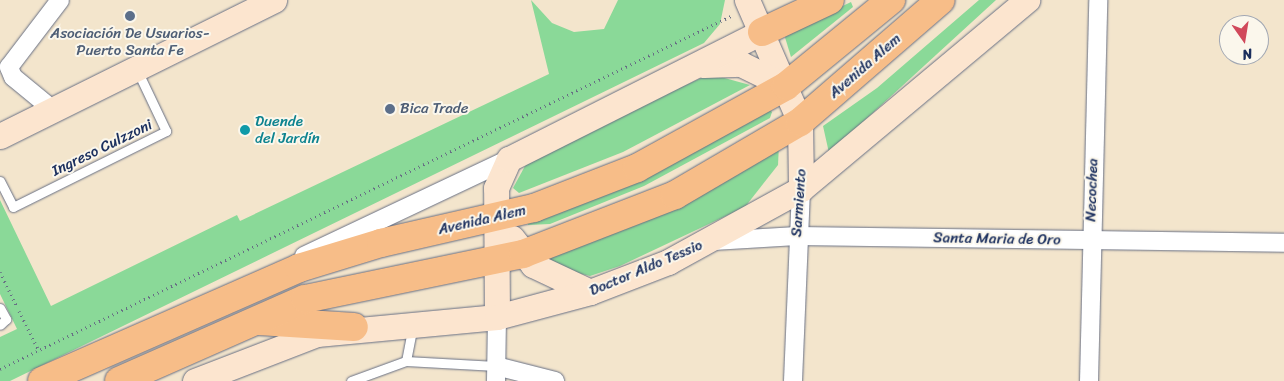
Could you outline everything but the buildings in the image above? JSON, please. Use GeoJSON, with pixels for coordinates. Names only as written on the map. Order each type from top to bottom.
{"type":"FeatureCollection","features":[{"type":"Feature","properties":{"kind":"highway"},"geometry":{"type":"LineString","coordinates":[[762,32],[830,0]]}},
{"type":"Feature","properties":{"kind":"highway","name":"Avenida Alem"},"geometry":{"type":"LineString","coordinates":[[42,381],[249,289],[373,246],[498,218],[638,168],[786,86],[891,0]]}},
{"type":"Feature","properties":{"kind":"highway","name":"Avenida Alem"},"geometry":{"type":"LineString","coordinates":[[119,381],[252,321],[341,289],[495,261],[523,254],[675,195],[800,122],[941,0]]}},
{"type":"Feature","properties":{"kind":"highway"},"geometry":{"type":"LineString","coordinates":[[252,321],[354,328]]}},
{"type":"Feature","properties":{"kind":"street"},"geometry":{"type":"LineString","coordinates":[[52,109],[13,77],[9,67],[60,0]]}},
{"type":"Feature","properties":{"kind":"street"},"geometry":{"type":"LineString","coordinates":[[0,136],[274,0]]}},
{"type":"Feature","properties":{"kind":"street","name":"Doctor Aldo Tessio"},"geometry":{"type":"LineString","coordinates":[[195,381],[287,343],[354,328],[413,326],[497,317],[590,292],[710,241],[801,189],[1027,0]]}},
{"type":"Feature","properties":{"kind":"street","name":"Necochea"},"geometry":{"type":"LineString","coordinates":[[1089,381],[1098,0]]}},
{"type":"Feature","properties":{"kind":"street","name":"Sarmiento"},"geometry":{"type":"LineString","coordinates":[[749,4],[800,122],[801,189],[797,236],[793,381]]}},
{"type":"Feature","properties":{"kind":"street"},"geometry":{"type":"LineString","coordinates":[[249,289],[296,260],[509,159],[690,66],[762,32]]}},
{"type":"Feature","properties":{"kind":"street"},"geometry":{"type":"LineString","coordinates":[[690,66],[741,64],[786,86]]}},
{"type":"Feature","properties":{"kind":"street"},"geometry":{"type":"LineString","coordinates":[[509,159],[496,188],[498,218],[495,261],[497,317],[496,374],[555,381]]}},
{"type":"Feature","properties":{"kind":"street"},"geometry":{"type":"LineString","coordinates":[[498,218],[523,254],[549,275],[590,292]]}},
{"type":"Feature","properties":{"kind":"street","name":"Santa Maria de Oro"},"geometry":{"type":"LineString","coordinates":[[710,241],[797,236],[1284,243]]}},
{"type":"Feature","properties":{"kind":"lane","name":"Ingreso Culzzoni"},"geometry":{"type":"LineString","coordinates":[[0,182],[13,207],[166,131],[136,68]]}},
{"type":"Feature","properties":{"kind":"lane"},"geometry":{"type":"LineString","coordinates":[[0,308],[6,319],[0,325]]}},
{"type":"Feature","properties":{"kind":"lane"},"geometry":{"type":"LineString","coordinates":[[406,361],[413,326]]}},
{"type":"Feature","properties":{"kind":"lane"},"geometry":{"type":"LineString","coordinates":[[351,381],[406,361],[496,374]]}},
{"type":"Feature","properties":{"kind":"path"},"geometry":{"type":"LineString","coordinates":[[0,369],[749,4]]}},
{"type":"Feature","properties":{"kind":"green space"},"geometry":{"type":"Polygon","coordinates":[[[531,0],[552,23],[574,32],[604,29],[618,0],[725,0],[720,24],[704,43],[10,381],[0,381],[0,337],[17,329],[0,294],[0,200],[51,306],[237,215],[240,221],[549,74],[531,0]]]}},
{"type":"Feature","properties":{"kind":"green space"},"geometry":{"type":"Polygon","coordinates":[[[979,0],[996,0],[829,153],[823,126],[877,88],[979,0]]]}},
{"type":"Feature","properties":{"kind":"green space"},"geometry":{"type":"Polygon","coordinates":[[[851,2],[853,7],[791,57],[784,34],[851,2]]]}},
{"type":"Feature","properties":{"kind":"green space"},"geometry":{"type":"Polygon","coordinates":[[[710,74],[750,85],[623,152],[519,193],[513,188],[531,155],[710,74]]]}},
{"type":"Feature","properties":{"kind":"green space"},"geometry":{"type":"Polygon","coordinates":[[[768,108],[772,112],[770,118],[644,186],[550,224],[528,225],[527,221],[768,108]]]}},
{"type":"Feature","properties":{"kind":"green space"},"geometry":{"type":"Polygon","coordinates":[[[779,144],[778,165],[745,207],[620,266],[590,276],[560,269],[540,255],[779,144]]]}},
{"type":"Feature","properties":{"kind":"place","name":"Asociación De Usuarios- Puerto Santa Fe"},"geometry":{"type":"Point","coordinates":[130,16]}},
{"type":"Feature","properties":{"kind":"place","name":"Bica Trade"},"geometry":{"type":"Point","coordinates":[390,109]}},
{"type":"Feature","properties":{"kind":"place","name":"Duende del Jardín"},"geometry":{"type":"Point","coordinates":[245,130]}}]}
